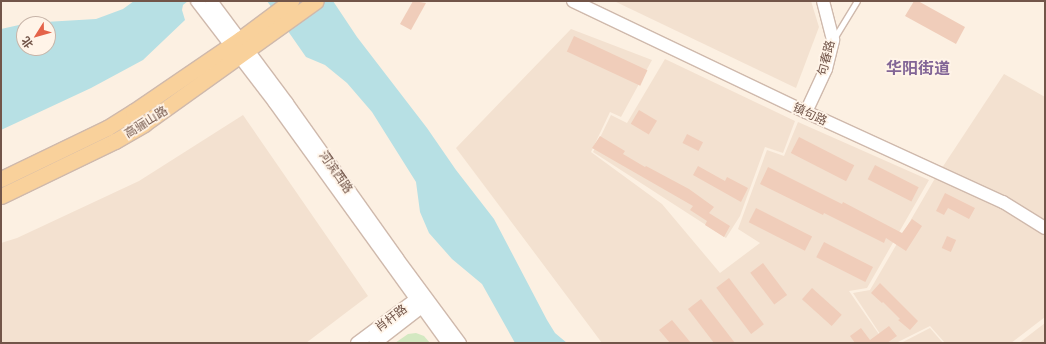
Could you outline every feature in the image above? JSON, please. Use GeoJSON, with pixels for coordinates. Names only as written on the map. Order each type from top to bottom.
{"type":"FeatureCollection","features":[{"type":"Feature","properties":{"kind":"main road"},"geometry":{"type":"LineString","coordinates":[[275,21],[291,1]]}},
{"type":"Feature","properties":{"kind":"main road"},"geometry":{"type":"LineString","coordinates":[[275,21],[316,1]]}},
{"type":"Feature","properties":{"kind":"main road","name":"高骊山路"},"geometry":{"type":"LineString","coordinates":[[1,196],[138,128],[275,21]]}},
{"type":"Feature","properties":{"kind":"main road","name":"高骊山路"},"geometry":{"type":"LineString","coordinates":[[1,179],[107,128],[164,92],[240,48]]}},
{"type":"Feature","properties":{"kind":"street","name":"河滨西路"},"geometry":{"type":"LineString","coordinates":[[211,1],[275,103],[423,300],[460,343]]}},
{"type":"Feature","properties":{"kind":"street","name":"镇句路"},"geometry":{"type":"LineString","coordinates":[[573,1],[806,112],[1003,202],[1045,228]]}},
{"type":"Feature","properties":{"kind":"street","name":"句春路"},"geometry":{"type":"LineString","coordinates":[[806,112],[826,69],[833,40],[823,1]]}},
{"type":"Feature","properties":{"kind":"street","name":"河滨西路"},"geometry":{"type":"LineString","coordinates":[[197,2],[240,48]]}},
{"type":"Feature","properties":{"kind":"street","name":"河滨西路"},"geometry":{"type":"LineString","coordinates":[[423,300],[448,343]]}},
{"type":"Feature","properties":{"kind":"street","name":"肖杆路"},"geometry":{"type":"LineString","coordinates":[[358,343],[423,300]]}},
{"type":"Feature","properties":{"kind":"street","name":"肖杆路"},"geometry":{"type":"LineString","coordinates":[[375,343],[423,300]]}},
{"type":"Feature","properties":{"kind":"lane"},"geometry":{"type":"LineString","coordinates":[[833,40],[857,1]]}},
{"type":"Feature","properties":{"kind":"shaded area"},"geometry":{"type":"Polygon","coordinates":[[[614,1],[811,1],[819,27],[796,88],[614,1]]]}},
{"type":"Feature","properties":{"kind":"shaded area"},"geometry":{"type":"Polygon","coordinates":[[[571,29],[652,60],[621,117],[610,112],[591,152],[662,204],[720,273],[760,243],[738,229],[767,150],[784,156],[798,122],[929,180],[867,288],[849,291],[885,343],[602,343],[456,148],[571,29]]]}},
{"type":"Feature","properties":{"kind":"shaded area"},"geometry":{"type":"Polygon","coordinates":[[[665,59],[795,121],[783,153],[765,147],[740,216],[726,238],[593,152],[611,115],[627,123],[665,59]]]}},
{"type":"Feature","properties":{"kind":"shaded area"},"geometry":{"type":"Polygon","coordinates":[[[1004,74],[1045,97],[1045,317],[1011,343],[945,343],[930,326],[896,343],[886,343],[853,293],[870,290],[934,180],[1004,74]]]}},
{"type":"Feature","properties":{"kind":"shaded area"},"geometry":{"type":"Polygon","coordinates":[[[243,115],[368,296],[306,343],[1,343],[1,243],[17,238],[139,181],[243,115]]]}},
{"type":"Feature","properties":{"kind":"shaded area"},"geometry":{"type":"Polygon","coordinates":[[[1045,323],[1045,343],[1019,343],[1045,323]]]}},
{"type":"Feature","properties":{"kind":"shaded area"},"geometry":{"type":"Polygon","coordinates":[[[930,328],[943,343],[901,343],[930,328]]]}},
{"type":"Feature","properties":{"kind":"green space"},"geometry":{"type":"Polygon","coordinates":[[[416,333],[424,336],[430,343],[395,343],[408,334],[416,333]]]}},
{"type":"Feature","properties":{"kind":"water"},"geometry":{"type":"Polygon","coordinates":[[[134,1],[188,1],[183,5],[182,10],[185,20],[143,60],[91,88],[1,130],[1,29],[16,26],[16,56],[56,56],[56,21],[96,19],[123,9],[134,1]]]}},
{"type":"Feature","properties":{"kind":"water"},"geometry":{"type":"Polygon","coordinates":[[[267,1],[333,1],[357,37],[494,219],[547,320],[555,333],[567,343],[515,343],[482,284],[452,259],[429,233],[420,212],[416,182],[372,112],[347,83],[325,65],[306,57],[267,1]]]}},
{"type":"Feature","properties":{"kind":"building"},"geometry":{"type":"Polygon","coordinates":[[[413,1],[426,3],[411,30],[400,24],[413,1]]]}},
{"type":"Feature","properties":{"kind":"building"},"geometry":{"type":"Polygon","coordinates":[[[914,1],[918,1],[965,27],[956,44],[905,16],[914,1]]]}},
{"type":"Feature","properties":{"kind":"building"},"geometry":{"type":"Polygon","coordinates":[[[574,36],[647,70],[640,86],[567,51],[574,36]]]}},
{"type":"Feature","properties":{"kind":"building"},"geometry":{"type":"Polygon","coordinates":[[[639,110],[657,121],[649,135],[631,124],[639,110]]]}},
{"type":"Feature","properties":{"kind":"building"},"geometry":{"type":"Polygon","coordinates":[[[687,134],[703,142],[698,151],[682,143],[687,134]]]}},
{"type":"Feature","properties":{"kind":"building"},"geometry":{"type":"Polygon","coordinates":[[[600,136],[625,151],[623,154],[689,189],[714,207],[709,213],[730,226],[724,237],[705,225],[707,221],[690,210],[693,206],[592,148],[600,136]]]}},
{"type":"Feature","properties":{"kind":"building"},"geometry":{"type":"Polygon","coordinates":[[[799,137],[854,165],[846,181],[791,153],[799,137]]]}},
{"type":"Feature","properties":{"kind":"building"},"geometry":{"type":"Polygon","coordinates":[[[875,165],[919,187],[911,202],[868,179],[875,165]]]}},
{"type":"Feature","properties":{"kind":"building"},"geometry":{"type":"Polygon","coordinates":[[[698,166],[725,181],[727,177],[748,188],[741,202],[693,175],[698,166]]]}},
{"type":"Feature","properties":{"kind":"building"},"geometry":{"type":"Polygon","coordinates":[[[768,167],[842,204],[843,202],[902,233],[912,219],[922,226],[906,251],[886,238],[884,243],[824,213],[823,215],[760,184],[768,167]]]}},
{"type":"Feature","properties":{"kind":"building"},"geometry":{"type":"Polygon","coordinates":[[[945,193],[975,208],[969,219],[948,208],[944,215],[936,211],[945,193]]]}},
{"type":"Feature","properties":{"kind":"building"},"geometry":{"type":"Polygon","coordinates":[[[756,208],[812,237],[805,251],[749,222],[756,208]]]}},
{"type":"Feature","properties":{"kind":"building"},"geometry":{"type":"Polygon","coordinates":[[[947,236],[956,240],[951,252],[942,248],[947,236]]]}},
{"type":"Feature","properties":{"kind":"building"},"geometry":{"type":"Polygon","coordinates":[[[824,242],[873,267],[865,282],[816,257],[824,242]]]}},
{"type":"Feature","properties":{"kind":"building"},"geometry":{"type":"Polygon","coordinates":[[[763,263],[787,295],[774,305],[750,273],[763,263]]]}},
{"type":"Feature","properties":{"kind":"building"},"geometry":{"type":"Polygon","coordinates":[[[729,278],[764,324],[751,334],[716,288],[729,278]]]}},
{"type":"Feature","properties":{"kind":"building"},"geometry":{"type":"Polygon","coordinates":[[[880,283],[918,321],[910,330],[898,320],[900,319],[883,302],[882,303],[871,293],[880,283]]]}},
{"type":"Feature","properties":{"kind":"building"},"geometry":{"type":"Polygon","coordinates":[[[812,288],[842,315],[832,326],[802,299],[812,288]]]}},
{"type":"Feature","properties":{"kind":"building"},"geometry":{"type":"Polygon","coordinates":[[[701,299],[735,343],[714,343],[688,309],[701,299]]]}},
{"type":"Feature","properties":{"kind":"building"},"geometry":{"type":"Polygon","coordinates":[[[672,320],[691,343],[670,343],[659,330],[672,320]]]}},
{"type":"Feature","properties":{"kind":"building"},"geometry":{"type":"Polygon","coordinates":[[[889,326],[897,336],[887,343],[855,343],[850,336],[861,328],[870,340],[889,326]]]}},
{"type":"Feature","properties":{"kind":"district","name":"华阳街道"},"geometry":{"type":"Point","coordinates":[918,68]}}]}
